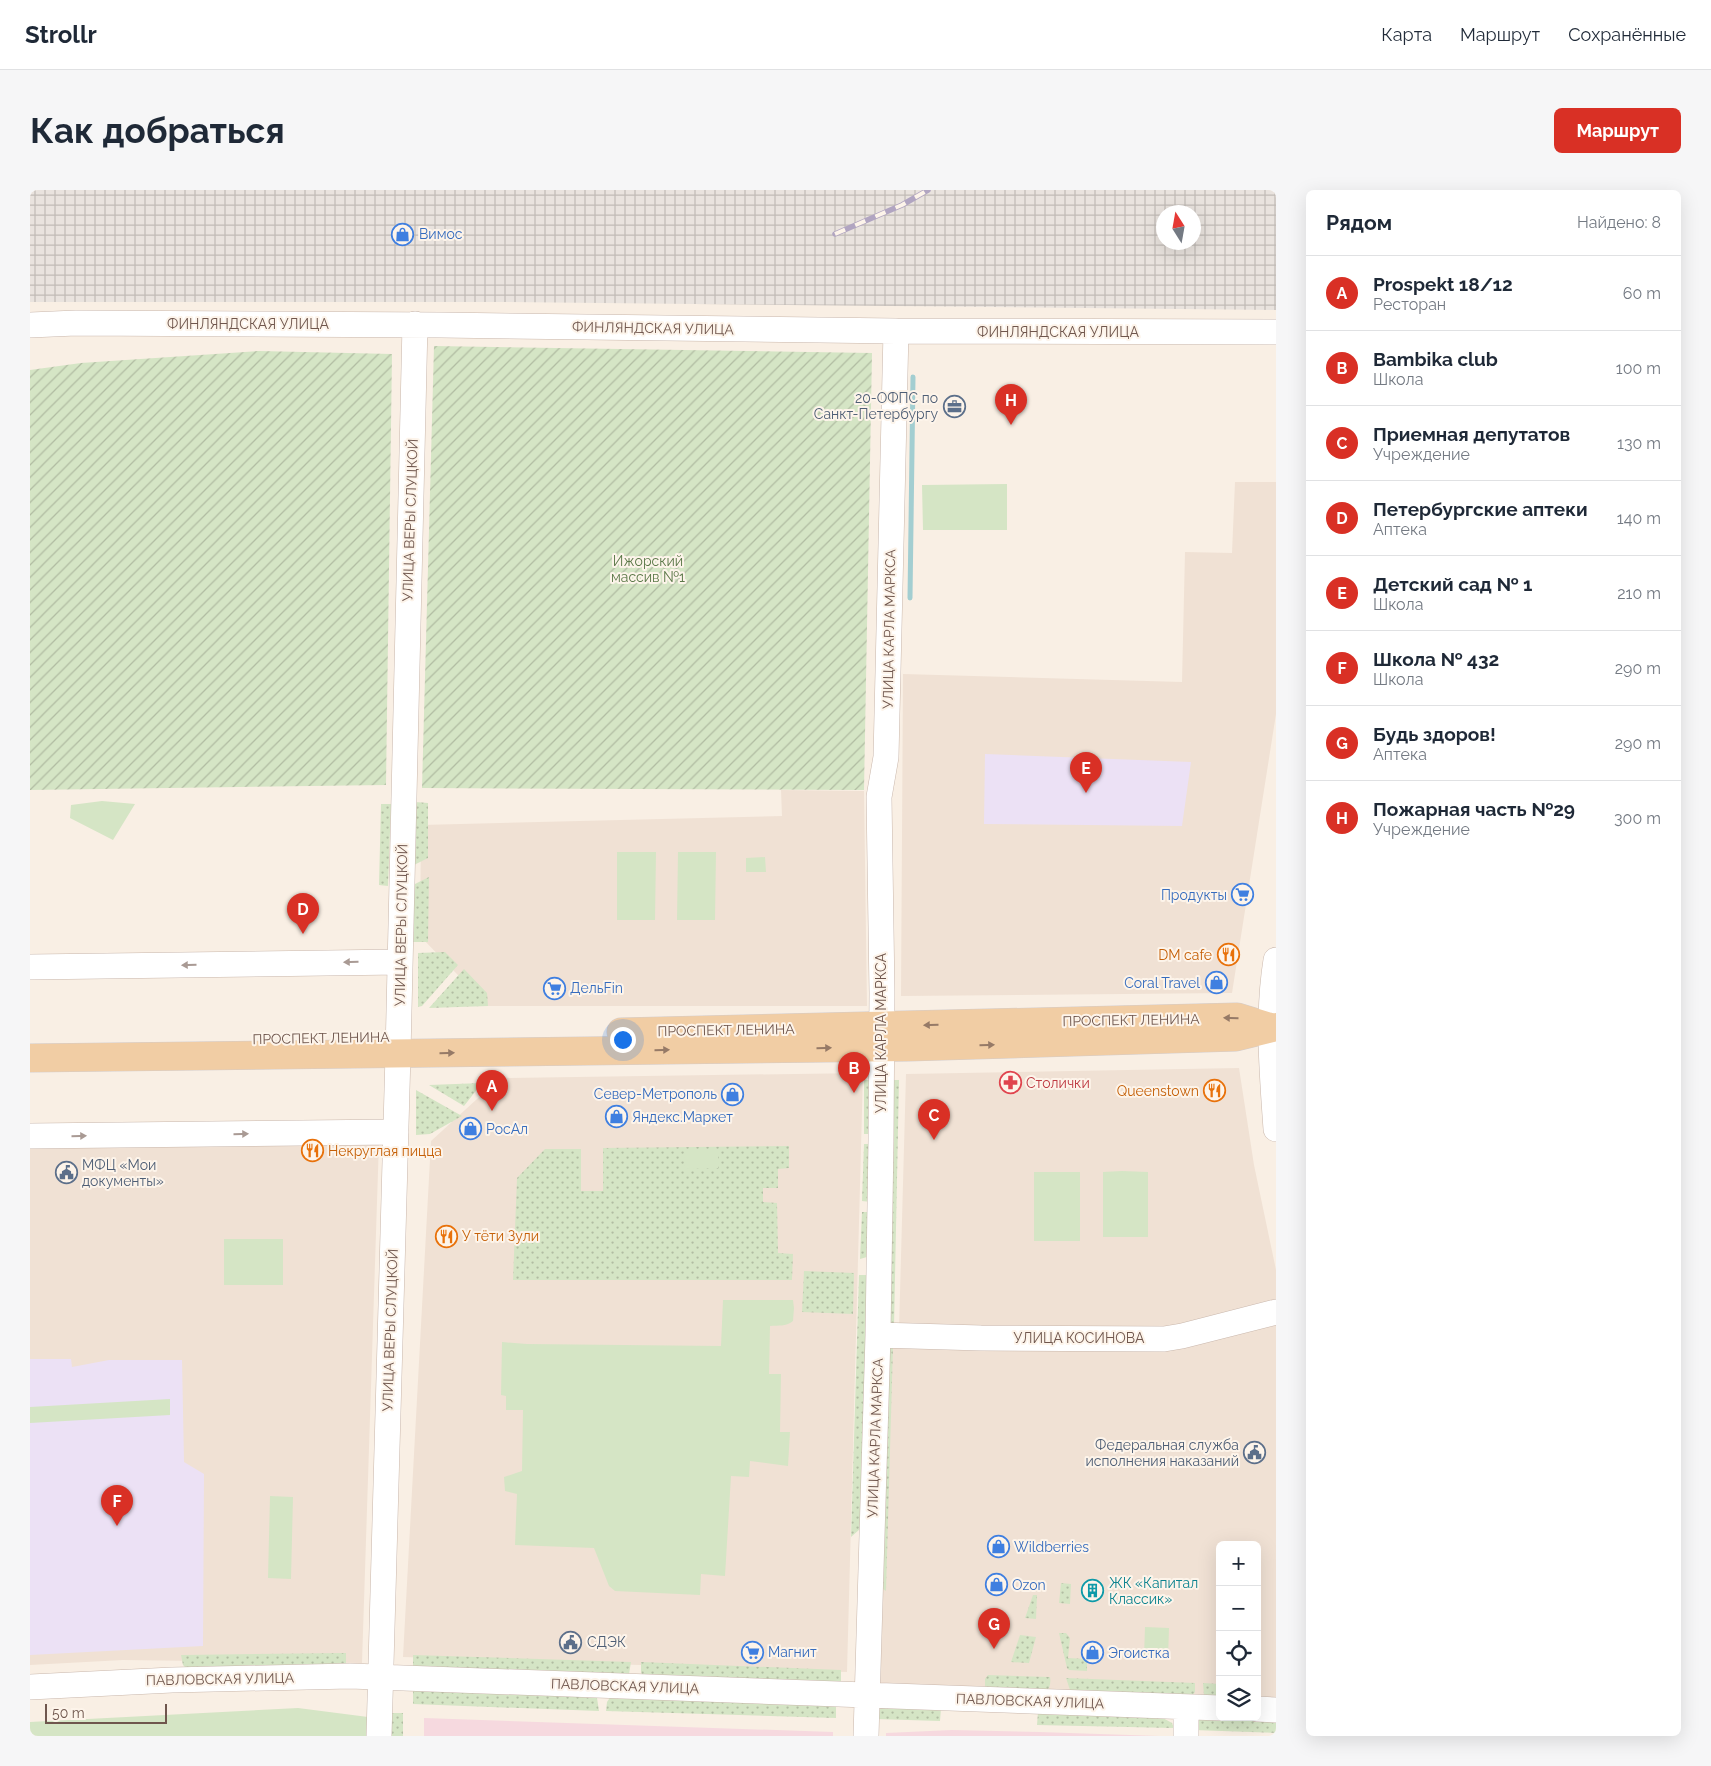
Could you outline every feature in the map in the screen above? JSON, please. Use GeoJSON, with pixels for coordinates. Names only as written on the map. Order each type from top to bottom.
{"type":"FeatureCollection","features":[{"type":"Feature","properties":{"kind":"main road","name":"ПРОСПЕКТ ЛЕНИНА"},"geometry":{"type":"LineString","coordinates":[[30,1058],[398,1045],[882,1037],[1237,1018],[1273,1027]]}},
{"type":"Feature","properties":{"kind":"main road","name":"ПРОСПЕКТ ЛЕНИНА"},"geometry":{"type":"LineString","coordinates":[[30,1041],[398,1045]]}},
{"type":"Feature","properties":{"kind":"street","name":"ФИНЛЯНДСКАЯ УЛИЦА"},"geometry":{"type":"LineString","coordinates":[[30,325],[76,323],[415,324],[896,332],[1276,332]]}},
{"type":"Feature","properties":{"kind":"street","name":"УЛИЦА ВЕРЫ СЛУЦКОЙ"},"geometry":{"type":"LineString","coordinates":[[379,1736],[396,1132],[415,324]]}},
{"type":"Feature","properties":{"kind":"street","name":"УЛИЦА КАРЛА МАРКСА"},"geometry":{"type":"LineString","coordinates":[[866,1736],[878,1335],[882,1037],[879,797],[886,758],[896,332]]}},
{"type":"Feature","properties":{"kind":"street"},"geometry":{"type":"LineString","coordinates":[[1276,960],[1271,989],[1276,1129]]}},
{"type":"Feature","properties":{"kind":"street"},"geometry":{"type":"LineString","coordinates":[[30,968],[400,962]]}},
{"type":"Feature","properties":{"kind":"street"},"geometry":{"type":"LineString","coordinates":[[30,1136],[396,1132]]}},
{"type":"Feature","properties":{"kind":"street","name":"УЛИЦА КОСИНОВА"},"geometry":{"type":"LineString","coordinates":[[878,1335],[981,1338],[1164,1339],[1276,1312]]}},
{"type":"Feature","properties":{"kind":"street","name":"ПАВЛОВСКАЯ УЛИЦА"},"geometry":{"type":"LineString","coordinates":[[30,1687],[172,1680],[350,1676],[1216,1708]]}},
{"type":"Feature","properties":{"kind":"street"},"geometry":{"type":"LineString","coordinates":[[1186,1707],[1186,1736]]}},
{"type":"Feature","properties":{"kind":"street"},"geometry":{"type":"LineString","coordinates":[[1261,1710],[1276,1710]]}},
{"type":"Feature","properties":{"kind":"shaded area"},"geometry":{"type":"Polygon","coordinates":[[[30,190],[1276,190],[1276,310],[501,302],[30,302],[30,190]]]}},
{"type":"Feature","properties":{"kind":"shaded area"},"geometry":{"type":"Polygon","coordinates":[[[1235,482],[1276,482],[1276,714],[1232,993],[901,996],[903,674],[1182,682],[1185,552],[1232,553],[1235,482]]]}},
{"type":"Feature","properties":{"kind":"shaded area"},"geometry":{"type":"Polygon","coordinates":[[[985,754],[1191,762],[1182,826],[984,824],[985,754]]]}},
{"type":"Feature","properties":{"kind":"shaded area"},"geometry":{"type":"Polygon","coordinates":[[[781,790],[864,791],[867,1006],[488,1006],[420,936],[421,825],[782,816],[781,790]]]}},
{"type":"Feature","properties":{"kind":"shaded area"},"geometry":{"type":"Polygon","coordinates":[[[1239,1068],[1254,1165],[1276,1270],[1276,1304],[1149,1332],[899,1330],[906,1074],[1239,1068]]]}},
{"type":"Feature","properties":{"kind":"shaded area"},"geometry":{"type":"Polygon","coordinates":[[[863,1073],[847,1672],[403,1657],[431,1141],[500,1078],[863,1073]]]}},
{"type":"Feature","properties":{"kind":"shaded area"},"geometry":{"type":"Polygon","coordinates":[[[379,1141],[362,1663],[123,1660],[30,1665],[30,1147],[379,1141]]]}},
{"type":"Feature","properties":{"kind":"shaded area"},"geometry":{"type":"Polygon","coordinates":[[[1276,1314],[1276,1703],[1261,1702],[1261,1541],[1216,1541],[1216,1701],[883,1688],[874,1679],[883,1346],[1142,1342],[1276,1314]]]}},
{"type":"Feature","properties":{"kind":"shaded area"},"geometry":{"type":"Polygon","coordinates":[[[30,1359],[71,1359],[72,1367],[109,1360],[182,1360],[184,1462],[204,1474],[203,1646],[30,1655],[30,1359]]]}},
{"type":"Feature","properties":{"kind":"shaded area"},"geometry":{"type":"Polygon","coordinates":[[[424,1718],[833,1732],[833,1736],[424,1736],[424,1718]]]}},
{"type":"Feature","properties":{"kind":"shaded area"},"geometry":{"type":"Polygon","coordinates":[[[952,1730],[1160,1736],[886,1736],[886,1733],[952,1730]]]}},
{"type":"Feature","properties":{"kind":"green space","name":"Ижорский массив №1"},"geometry":{"type":"Polygon","coordinates":[[[434,346],[872,353],[864,790],[422,788],[434,346]]]}},
{"type":"Feature","properties":{"kind":"green space"},"geometry":{"type":"Polygon","coordinates":[[[259,351],[392,354],[386,785],[30,790],[30,370],[81,363],[259,351]]]}},
{"type":"Feature","properties":{"kind":"green space"},"geometry":{"type":"Polygon","coordinates":[[[1007,484],[1007,530],[923,530],[922,485],[1007,484]]]}},
{"type":"Feature","properties":{"kind":"green space"},"geometry":{"type":"Polygon","coordinates":[[[102,801],[135,804],[113,840],[70,818],[71,805],[102,801]]]}},
{"type":"Feature","properties":{"kind":"green space"},"geometry":{"type":"Polygon","coordinates":[[[415,802],[428,803],[428,858],[414,865],[415,802]]]}},
{"type":"Feature","properties":{"kind":"green space"},"geometry":{"type":"Polygon","coordinates":[[[381,804],[391,804],[388,886],[379,885],[381,804]]]}},
{"type":"Feature","properties":{"kind":"green space"},"geometry":{"type":"Polygon","coordinates":[[[617,852],[656,852],[655,920],[617,920],[617,852]]]}},
{"type":"Feature","properties":{"kind":"green space"},"geometry":{"type":"Polygon","coordinates":[[[678,852],[716,852],[715,920],[677,920],[678,852]]]}},
{"type":"Feature","properties":{"kind":"green space"},"geometry":{"type":"Polygon","coordinates":[[[765,857],[766,872],[746,872],[746,858],[765,857]]]}},
{"type":"Feature","properties":{"kind":"green space"},"geometry":{"type":"Polygon","coordinates":[[[429,877],[428,942],[411,942],[413,885],[429,877]]]}},
{"type":"Feature","properties":{"kind":"green space"},"geometry":{"type":"Polygon","coordinates":[[[445,952],[458,965],[422,1006],[418,1007],[418,953],[445,952]]]}},
{"type":"Feature","properties":{"kind":"green space"},"geometry":{"type":"Polygon","coordinates":[[[464,969],[487,993],[488,1006],[429,1008],[464,969]]]}},
{"type":"Feature","properties":{"kind":"green space"},"geometry":{"type":"Polygon","coordinates":[[[864,1080],[874,1080],[873,1134],[864,1134],[864,1080]]]}},
{"type":"Feature","properties":{"kind":"green space"},"geometry":{"type":"Polygon","coordinates":[[[892,1080],[899,1080],[894,1327],[887,1327],[892,1080]]]}},
{"type":"Feature","properties":{"kind":"green space"},"geometry":{"type":"Polygon","coordinates":[[[482,1083],[464,1106],[429,1085],[482,1083]]]}},
{"type":"Feature","properties":{"kind":"green space"},"geometry":{"type":"Polygon","coordinates":[[[416,1090],[462,1116],[430,1134],[416,1135],[416,1090]]]}},
{"type":"Feature","properties":{"kind":"green space"},"geometry":{"type":"Polygon","coordinates":[[[864,1144],[873,1144],[871,1202],[862,1201],[864,1144]]]}},
{"type":"Feature","properties":{"kind":"green space"},"geometry":{"type":"Polygon","coordinates":[[[789,1146],[789,1168],[778,1169],[778,1188],[763,1188],[763,1202],[777,1203],[778,1253],[793,1254],[792,1280],[513,1280],[517,1178],[545,1149],[581,1149],[581,1191],[603,1191],[603,1148],[789,1146]]]}},
{"type":"Feature","properties":{"kind":"green space"},"geometry":{"type":"Polygon","coordinates":[[[684,1150],[718,1150],[718,1168],[685,1169],[684,1150]]]}},
{"type":"Feature","properties":{"kind":"green space"},"geometry":{"type":"Polygon","coordinates":[[[1034,1172],[1080,1172],[1080,1241],[1034,1241],[1034,1172]]]}},
{"type":"Feature","properties":{"kind":"green space"},"geometry":{"type":"Polygon","coordinates":[[[1103,1172],[1148,1172],[1148,1237],[1103,1237],[1103,1172]]]}},
{"type":"Feature","properties":{"kind":"green space"},"geometry":{"type":"Polygon","coordinates":[[[862,1212],[871,1212],[867,1257],[860,1259],[862,1212]]]}},
{"type":"Feature","properties":{"kind":"green space"},"geometry":{"type":"Polygon","coordinates":[[[224,1239],[283,1239],[283,1285],[224,1285],[224,1239]]]}},
{"type":"Feature","properties":{"kind":"green space"},"geometry":{"type":"Polygon","coordinates":[[[804,1271],[854,1273],[853,1314],[802,1312],[804,1271]]]}},
{"type":"Feature","properties":{"kind":"green space"},"geometry":{"type":"Polygon","coordinates":[[[859,1275],[869,1275],[860,1529],[851,1537],[859,1275]]]}},
{"type":"Feature","properties":{"kind":"green space"},"geometry":{"type":"Polygon","coordinates":[[[723,1300],[793,1300],[794,1308],[793,1321],[785,1325],[770,1326],[769,1374],[781,1374],[780,1432],[790,1432],[788,1466],[750,1461],[749,1477],[731,1476],[725,1576],[701,1574],[700,1595],[615,1591],[609,1586],[594,1548],[515,1545],[517,1494],[505,1491],[504,1477],[522,1471],[523,1410],[506,1410],[506,1396],[501,1395],[502,1342],[527,1344],[721,1346],[723,1300]]]}},
{"type":"Feature","properties":{"kind":"green space"},"geometry":{"type":"Polygon","coordinates":[[[887,1346],[893,1346],[886,1591],[883,1589],[887,1346]]]}},
{"type":"Feature","properties":{"kind":"green space"},"geometry":{"type":"Polygon","coordinates":[[[170,1399],[170,1415],[30,1423],[30,1407],[170,1399]]]}},
{"type":"Feature","properties":{"kind":"green space"},"geometry":{"type":"Polygon","coordinates":[[[270,1496],[293,1497],[291,1579],[268,1578],[270,1496]]]}},
{"type":"Feature","properties":{"kind":"green space"},"geometry":{"type":"Polygon","coordinates":[[[1061,1583],[1071,1584],[1070,1604],[1059,1603],[1061,1583]]]}},
{"type":"Feature","properties":{"kind":"green space"},"geometry":{"type":"Polygon","coordinates":[[[1033,1595],[1037,1595],[1036,1619],[1025,1618],[1033,1595]]]}},
{"type":"Feature","properties":{"kind":"green space"},"geometry":{"type":"Polygon","coordinates":[[[1145,1627],[1169,1628],[1168,1658],[1144,1657],[1145,1627]]]}},
{"type":"Feature","properties":{"kind":"green space"},"geometry":{"type":"Polygon","coordinates":[[[1059,1633],[1066,1633],[1070,1638],[1068,1658],[1087,1659],[1087,1671],[1069,1670],[1067,1668],[1059,1633]]]}},
{"type":"Feature","properties":{"kind":"green space"},"geometry":{"type":"Polygon","coordinates":[[[1020,1635],[1036,1637],[1029,1663],[1011,1662],[1020,1635]]]}},
{"type":"Feature","properties":{"kind":"green space"},"geometry":{"type":"Polygon","coordinates":[[[346,1653],[346,1668],[186,1668],[183,1665],[181,1655],[346,1653]]]}},
{"type":"Feature","properties":{"kind":"green space"},"geometry":{"type":"Polygon","coordinates":[[[413,1655],[631,1662],[629,1674],[413,1669],[413,1655]]]}},
{"type":"Feature","properties":{"kind":"green space"},"geometry":{"type":"Polygon","coordinates":[[[641,1662],[841,1670],[841,1685],[642,1676],[641,1662]]]}},
{"type":"Feature","properties":{"kind":"green space"},"geometry":{"type":"Polygon","coordinates":[[[988,1675],[1050,1677],[1050,1683],[1046,1692],[985,1690],[985,1679],[988,1675]]]}},
{"type":"Feature","properties":{"kind":"green space"},"geometry":{"type":"Polygon","coordinates":[[[1066,1678],[1195,1683],[1195,1692],[1192,1696],[1070,1690],[1066,1678]]]}},
{"type":"Feature","properties":{"kind":"green space"},"geometry":{"type":"Polygon","coordinates":[[[1203,1683],[1216,1684],[1216,1696],[1204,1696],[1203,1683]]]}},
{"type":"Feature","properties":{"kind":"green space"},"geometry":{"type":"Polygon","coordinates":[[[413,1687],[597,1698],[599,1711],[413,1704],[413,1687]]]}},
{"type":"Feature","properties":{"kind":"green space"},"geometry":{"type":"Polygon","coordinates":[[[611,1696],[836,1703],[836,1718],[606,1711],[607,1702],[611,1696]]]}},
{"type":"Feature","properties":{"kind":"green space"},"geometry":{"type":"Polygon","coordinates":[[[883,1707],[941,1708],[940,1721],[875,1719],[879,1710],[883,1707]]]}},
{"type":"Feature","properties":{"kind":"green space"},"geometry":{"type":"Polygon","coordinates":[[[298,1708],[368,1717],[368,1736],[30,1736],[30,1722],[298,1708]]]}},
{"type":"Feature","properties":{"kind":"green space"},"geometry":{"type":"Polygon","coordinates":[[[1038,1712],[1163,1718],[1172,1723],[1174,1728],[1037,1725],[1038,1712]]]}},
{"type":"Feature","properties":{"kind":"green space"},"geometry":{"type":"Polygon","coordinates":[[[391,1713],[403,1713],[403,1736],[390,1736],[391,1713]]]}},
{"type":"Feature","properties":{"kind":"green space"},"geometry":{"type":"Polygon","coordinates":[[[1216,1717],[1216,1721],[1261,1721],[1261,1718],[1276,1719],[1276,1733],[1193,1730],[1195,1723],[1199,1719],[1216,1717]]]}},
{"type":"Feature","properties":{"kind":"waterway"},"geometry":{"type":"LineString","coordinates":[[910,598],[913,377]]}},
{"type":"Feature","properties":{"kind":"railway"},"geometry":{"type":"LineString","coordinates":[[835,234],[902,205],[928,190]]}},
{"type":"Feature","properties":{"kind":"place","name":"Вимос"},"geometry":{"type":"Point","coordinates":[403,234]}},
{"type":"Feature","properties":{"kind":"place","name":"20-ОФПС по Санкт-Петербургу"},"geometry":{"type":"Point","coordinates":[954,406]}},
{"type":"Feature","properties":{"kind":"place","name":"Пожарная часть №29"},"geometry":{"type":"Point","coordinates":[1011,425]}},
{"type":"Feature","properties":{"kind":"place","name":"Детский сад № 1"},"geometry":{"type":"Point","coordinates":[1086,793]}},
{"type":"Feature","properties":{"kind":"place","name":"Продукты"},"geometry":{"type":"Point","coordinates":[1243,895]}},
{"type":"Feature","properties":{"kind":"place","name":"Петербургские аптеки"},"geometry":{"type":"Point","coordinates":[303,934]}},
{"type":"Feature","properties":{"kind":"place","name":"DM cafe"},"geometry":{"type":"Point","coordinates":[1228,955]}},
{"type":"Feature","properties":{"kind":"place","name":"Coral Travel"},"geometry":{"type":"Point","coordinates":[1216,983]}},
{"type":"Feature","properties":{"kind":"place","name":"ДельFin"},"geometry":{"type":"Point","coordinates":[554,988]}},
{"type":"Feature","properties":{"kind":"place","name":"Столички"},"geometry":{"type":"Point","coordinates":[1010,1083]}},
{"type":"Feature","properties":{"kind":"place","name":"Queenstown"},"geometry":{"type":"Point","coordinates":[1215,1091]}},
{"type":"Feature","properties":{"kind":"place","name":"Bambika club"},"geometry":{"type":"Point","coordinates":[854,1093]}},
{"type":"Feature","properties":{"kind":"place","name":"Север-Метрополь"},"geometry":{"type":"Point","coordinates":[733,1094]}},
{"type":"Feature","properties":{"kind":"place","name":"Prospekt 18/12"},"geometry":{"type":"Point","coordinates":[492,1111]}},
{"type":"Feature","properties":{"kind":"place","name":"Яндекс.Маркет"},"geometry":{"type":"Point","coordinates":[616,1117]}},
{"type":"Feature","properties":{"kind":"place","name":"РосАл"},"geometry":{"type":"Point","coordinates":[470,1129]}},
{"type":"Feature","properties":{"kind":"place","name":"Приемная депутатов"},"geometry":{"type":"Point","coordinates":[934,1140]}},
{"type":"Feature","properties":{"kind":"place","name":"Некруглая пицца"},"geometry":{"type":"Point","coordinates":[312,1151]}},
{"type":"Feature","properties":{"kind":"place","name":"МФЦ «Мои документы»"},"geometry":{"type":"Point","coordinates":[66,1173]}},
{"type":"Feature","properties":{"kind":"place","name":"У тёти Зули"},"geometry":{"type":"Point","coordinates":[446,1236]}},
{"type":"Feature","properties":{"kind":"place","name":"Федеральная служба исполнения наказаний"},"geometry":{"type":"Point","coordinates":[1255,1453]}},
{"type":"Feature","properties":{"kind":"place","name":"Школа № 432"},"geometry":{"type":"Point","coordinates":[117,1526]}},
{"type":"Feature","properties":{"kind":"place","name":"Wildberries"},"geometry":{"type":"Point","coordinates":[998,1547]}},
{"type":"Feature","properties":{"kind":"place","name":"Ozon"},"geometry":{"type":"Point","coordinates":[996,1585]}},
{"type":"Feature","properties":{"kind":"place","name":"ЖК «Капитал Классик»"},"geometry":{"type":"Point","coordinates":[1093,1591]}},
{"type":"Feature","properties":{"kind":"place","name":"СДЭК"},"geometry":{"type":"Point","coordinates":[571,1642]}},
{"type":"Feature","properties":{"kind":"place","name":"Будь здоров!"},"geometry":{"type":"Point","coordinates":[994,1649]}},
{"type":"Feature","properties":{"kind":"place","name":"Магнит"},"geometry":{"type":"Point","coordinates":[752,1652]}},
{"type":"Feature","properties":{"kind":"place","name":"Эгоистка"},"geometry":{"type":"Point","coordinates":[1092,1653]}}]}
